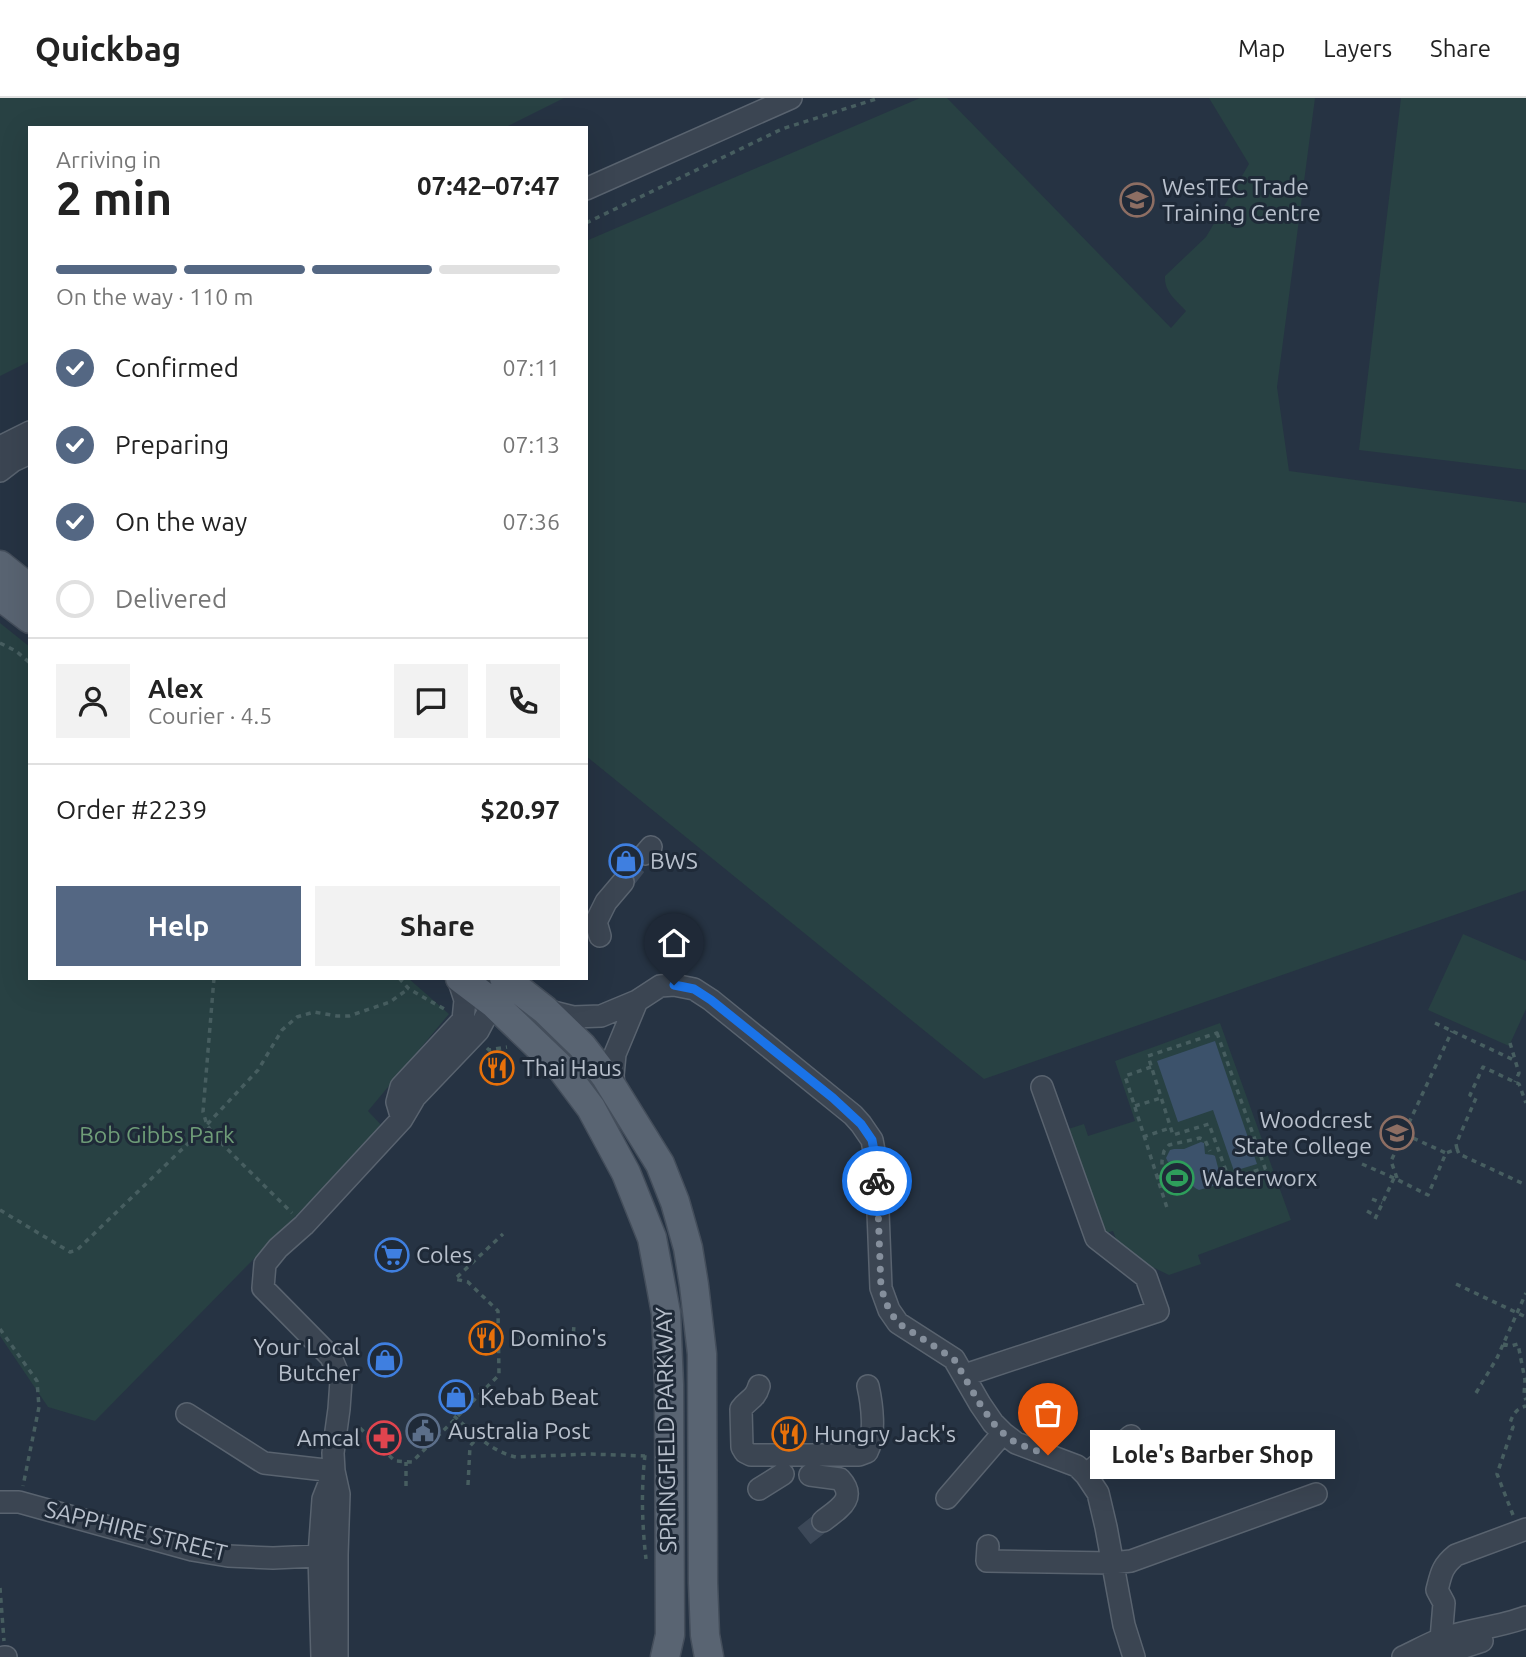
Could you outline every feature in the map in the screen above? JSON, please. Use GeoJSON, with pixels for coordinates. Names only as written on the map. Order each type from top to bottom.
{"type":"FeatureCollection","features":[{"type":"Feature","properties":{"kind":"main road"},"geometry":{"type":"LineString","coordinates":[[0,565],[28,587]]}},
{"type":"Feature","properties":{"kind":"main road"},"geometry":{"type":"LineString","coordinates":[[0,596],[28,618]]}},
{"type":"Feature","properties":{"kind":"main road","name":"SPRINGFIELD PARKWAY"},"geometry":{"type":"LineString","coordinates":[[468,980],[493,986],[545,1010],[582,1046],[614,1088],[660,1164],[675,1202],[690,1260],[702,1354],[705,1635],[709,1657]]}},
{"type":"Feature","properties":{"kind":"main road","name":"SPRINGFIELD PARKWAY"},"geometry":{"type":"LineString","coordinates":[[493,986],[516,1039],[561,1068],[591,1108],[626,1172],[652,1238],[666,1313],[669,1385],[670,1635],[665,1657]]}},
{"type":"Feature","properties":{"kind":"street"},"geometry":{"type":"LineString","coordinates":[[588,188],[791,98]]}},
{"type":"Feature","properties":{"kind":"street"},"geometry":{"type":"LineString","coordinates":[[0,447],[28,433]]}},
{"type":"Feature","properties":{"kind":"street"},"geometry":{"type":"LineString","coordinates":[[0,471],[28,454]]}},
{"type":"Feature","properties":{"kind":"street"},"geometry":{"type":"LineString","coordinates":[[600,936],[596,922],[606,902],[622,882]]}},
{"type":"Feature","properties":{"kind":"street"},"geometry":{"type":"LineString","coordinates":[[460,980],[471,1028]]}},
{"type":"Feature","properties":{"kind":"street"},"geometry":{"type":"LineString","coordinates":[[545,1010],[573,1017],[601,1016],[637,1001],[660,986],[674,985],[694,989],[833,1098],[861,1124],[872,1140],[876,1161],[881,1288],[889,1310],[898,1323],[954,1359],[980,1404],[1003,1433],[1016,1443],[1077,1466],[1086,1475],[1098,1493],[1107,1527],[1124,1625],[1134,1657]]}},
{"type":"Feature","properties":{"kind":"street"},"geometry":{"type":"LineString","coordinates":[[471,1028],[493,986]]}},
{"type":"Feature","properties":{"kind":"street"},"geometry":{"type":"LineString","coordinates":[[614,1088],[615,1054],[637,1001]]}},
{"type":"Feature","properties":{"kind":"street"},"geometry":{"type":"LineString","coordinates":[[471,1028],[516,1039]]}},
{"type":"Feature","properties":{"kind":"street","name":"SAPPHIRE STREET"},"geometry":{"type":"LineString","coordinates":[[324,1655],[329,1600],[323,1499],[334,1471],[333,1453],[341,1381],[331,1357],[263,1288],[265,1264],[402,1119],[397,1102],[401,1087],[471,1028]]}},
{"type":"Feature","properties":{"kind":"street"},"geometry":{"type":"LineString","coordinates":[[965,1375],[1158,1311],[1146,1277],[1096,1238],[1042,1087]]}},
{"type":"Feature","properties":{"kind":"street"},"geometry":{"type":"LineString","coordinates":[[759,1386],[755,1397],[741,1409],[742,1447],[751,1455],[859,1455],[867,1452],[871,1444],[872,1402],[867,1386]]}},
{"type":"Feature","properties":{"kind":"street"},"geometry":{"type":"LineString","coordinates":[[187,1413],[264,1463],[334,1471]]}},
{"type":"Feature","properties":{"kind":"street"},"geometry":{"type":"LineString","coordinates":[[947,1498],[1003,1433]]}},
{"type":"Feature","properties":{"kind":"street"},"geometry":{"type":"LineString","coordinates":[[1086,1475],[1131,1436]]}},
{"type":"Feature","properties":{"kind":"street"},"geometry":{"type":"LineString","coordinates":[[759,1489],[783,1474]]}},
{"type":"Feature","properties":{"kind":"street"},"geometry":{"type":"LineString","coordinates":[[810,1475],[840,1479],[846,1485],[848,1494],[845,1502],[823,1521]]}},
{"type":"Feature","properties":{"kind":"street"},"geometry":{"type":"LineString","coordinates":[[988,1546],[987,1561],[1131,1561],[1316,1494]]}},
{"type":"Feature","properties":{"kind":"street","name":"SAPPHIRE STREET"},"geometry":{"type":"LineString","coordinates":[[10,1502],[192,1550],[228,1556],[274,1558],[328,1555]]}},
{"type":"Feature","properties":{"kind":"street"},"geometry":{"type":"LineString","coordinates":[[1438,1648],[1444,1603],[1437,1590],[1447,1562],[1456,1555],[1521,1524]]}},
{"type":"Feature","properties":{"kind":"street","name":"SAPPHIRE STREET"},"geometry":{"type":"LineString","coordinates":[[274,1558],[294,1565],[329,1600],[351,1657]]}},
{"type":"Feature","properties":{"kind":"street"},"geometry":{"type":"LineString","coordinates":[[1403,1657],[1438,1648],[1488,1626],[1518,1620]]}},
{"type":"Feature","properties":{"kind":"street"},"geometry":{"type":"LineString","coordinates":[[1116,1657],[1124,1625]]}},
{"type":"Feature","properties":{"kind":"path"},"geometry":{"type":"LineString","coordinates":[[588,222],[782,129],[879,98]]}},
{"type":"Feature","properties":{"kind":"path"},"geometry":{"type":"LineString","coordinates":[[0,643],[28,661]]}},
{"type":"Feature","properties":{"kind":"path"},"geometry":{"type":"LineString","coordinates":[[214,980],[203,1112],[207,1125],[232,1155],[304,1225]]}},
{"type":"Feature","properties":{"kind":"path"},"geometry":{"type":"LineString","coordinates":[[401,980],[409,989],[471,1028],[489,1050],[505,1047],[516,1039]]}},
{"type":"Feature","properties":{"kind":"path"},"geometry":{"type":"LineString","coordinates":[[0,1210],[70,1252],[77,1250],[207,1125],[258,1070],[282,1030],[297,1017],[314,1012],[349,1016],[390,1002],[409,989]]}},
{"type":"Feature","properties":{"kind":"path"},"geometry":{"type":"LineString","coordinates":[[1434,1023],[1516,1061]]}},
{"type":"Feature","properties":{"kind":"path"},"geometry":{"type":"LineString","coordinates":[[1367,1211],[1376,1217],[1396,1179],[1391,1161],[1452,1031]]}},
{"type":"Feature","properties":{"kind":"path"},"geometry":{"type":"LineString","coordinates":[[1217,1033],[1265,1168],[1229,1179],[1209,1124],[1172,1135],[1161,1098],[1148,1056],[1217,1033]]}},
{"type":"Feature","properties":{"kind":"path"},"geometry":{"type":"LineString","coordinates":[[1510,1043],[1519,1073],[1515,1082]]}},
{"type":"Feature","properties":{"kind":"path"},"geometry":{"type":"LineString","coordinates":[[1151,1066],[1125,1076],[1168,1212]]}},
{"type":"Feature","properties":{"kind":"path"},"geometry":{"type":"LineString","coordinates":[[1526,1103],[1519,1084],[1483,1068],[1471,1096],[1476,1098],[1456,1144],[1459,1154],[1526,1185]]}},
{"type":"Feature","properties":{"kind":"path"},"geometry":{"type":"LineString","coordinates":[[1135,1106],[1161,1098]]}},
{"type":"Feature","properties":{"kind":"path"},"geometry":{"type":"LineString","coordinates":[[1143,1137],[1170,1128]]}},
{"type":"Feature","properties":{"kind":"path"},"geometry":{"type":"LineString","coordinates":[[1404,1134],[1446,1153],[1457,1149]]}},
{"type":"Feature","properties":{"kind":"path"},"geometry":{"type":"LineString","coordinates":[[1156,1178],[1176,1169],[1174,1166],[1163,1166],[1164,1151],[1168,1145],[1200,1138],[1205,1140],[1210,1151]]}},
{"type":"Feature","properties":{"kind":"path"},"geometry":{"type":"LineString","coordinates":[[1363,1164],[1428,1195],[1446,1153]]}},
{"type":"Feature","properties":{"kind":"path"},"geometry":{"type":"LineString","coordinates":[[1372,1199],[1382,1203]]}},
{"type":"Feature","properties":{"kind":"path"},"geometry":{"type":"LineString","coordinates":[[360,1428],[395,1461],[412,1462],[499,1376],[498,1311],[468,1282],[455,1279],[503,1234]]}},
{"type":"Feature","properties":{"kind":"path"},"geometry":{"type":"LineString","coordinates":[[1455,1284],[1523,1314]]}},
{"type":"Feature","properties":{"kind":"path"},"geometry":{"type":"LineString","coordinates":[[1476,1393],[1523,1314],[1526,1293]]}},
{"type":"Feature","properties":{"kind":"path"},"geometry":{"type":"LineString","coordinates":[[499,1337],[573,1338],[575,1325]]}},
{"type":"Feature","properties":{"kind":"path"},"geometry":{"type":"LineString","coordinates":[[0,1329],[37,1381],[38,1407],[10,1502]]}},
{"type":"Feature","properties":{"kind":"path"},"geometry":{"type":"LineString","coordinates":[[1503,1344],[1518,1344],[1526,1400]]}},
{"type":"Feature","properties":{"kind":"path"},"geometry":{"type":"LineString","coordinates":[[1521,1524],[1497,1474],[1513,1427],[1510,1423],[1512,1416],[1517,1409],[1526,1406]]}},
{"type":"Feature","properties":{"kind":"path"},"geometry":{"type":"LineString","coordinates":[[455,1417],[497,1450],[516,1457],[590,1454],[645,1456]]}},
{"type":"Feature","properties":{"kind":"path"},"geometry":{"type":"LineString","coordinates":[[468,1485],[470,1447],[478,1437]]}},
{"type":"Feature","properties":{"kind":"path"},"geometry":{"type":"LineString","coordinates":[[646,1448],[642,1481],[642,1527],[646,1561]]}},
{"type":"Feature","properties":{"kind":"path"},"geometry":{"type":"LineString","coordinates":[[406,1462],[406,1486]]}},
{"type":"Feature","properties":{"kind":"path"},"geometry":{"type":"LineString","coordinates":[[0,1588],[5,1657]]}},
{"type":"Feature","properties":{"kind":"green space"},"geometry":{"type":"Polygon","coordinates":[[[0,98],[564,98],[508,126],[28,126],[28,362],[0,376],[0,98]]]}},
{"type":"Feature","properties":{"kind":"green space"},"geometry":{"type":"Polygon","coordinates":[[[920,98],[947,98],[1171,328],[1186,311],[1169,291],[1165,276],[1206,237],[1249,164],[1209,98],[1315,98],[1277,387],[1289,471],[1526,503],[1526,890],[984,1079],[588,758],[588,240],[920,98]]]}},
{"type":"Feature","properties":{"kind":"green space"},"geometry":{"type":"Polygon","coordinates":[[[1401,98],[1526,98],[1526,470],[1359,450],[1401,98]]]}},
{"type":"Feature","properties":{"kind":"green space","name":"Bob Gibbs Park"},"geometry":{"type":"Polygon","coordinates":[[[0,623],[28,645],[28,980],[410,980],[449,1014],[368,1111],[383,1127],[95,1421],[48,1407],[0,1336],[0,623]]]}},
{"type":"Feature","properties":{"kind":"green space"},"geometry":{"type":"Polygon","coordinates":[[[1463,934],[1526,961],[1526,1009],[1509,1046],[1428,1010],[1463,934]]]}},
{"type":"Feature","properties":{"kind":"green space","name":"Waterworx"},"geometry":{"type":"Polygon","coordinates":[[[1220,1023],[1291,1220],[1198,1255],[1201,1264],[1169,1275],[1121,1252],[1113,1231],[1099,1235],[1062,1131],[1084,1124],[1088,1136],[1135,1121],[1115,1061],[1220,1023]]]}},
{"type":"Feature","properties":{"kind":"water"},"geometry":{"type":"Polygon","coordinates":[[[1215,1041],[1257,1164],[1234,1171],[1213,1110],[1178,1122],[1157,1061],[1215,1041]]]}},
{"type":"Feature","properties":{"kind":"water"},"geometry":{"type":"Polygon","coordinates":[[[1204,1143],[1205,1154],[1215,1156],[1221,1179],[1217,1185],[1199,1190],[1179,1182],[1176,1175],[1178,1165],[1168,1162],[1166,1158],[1170,1150],[1184,1149],[1204,1143]]]}},
{"type":"Feature","properties":{"kind":"tunnel"},"geometry":{"type":"LineString","coordinates":[[623,882],[645,854]]}},
{"type":"Feature","properties":{"kind":"tunnel"},"geometry":{"type":"LineString","coordinates":[[804,1536],[823,1521]]}},
{"type":"Feature","properties":{"kind":"way so far"},"geometry":{"type":"LineString","coordinates":[[877,1181],[881,1288],[889,1310],[898,1323],[954,1359],[980,1404],[1003,1433],[1016,1443],[1048,1455]]}},
{"type":"Feature","properties":{"kind":"place","name":"WesTEC Trade Training Centre"},"geometry":{"type":"Point","coordinates":[1137,200]}},
{"type":"Feature","properties":{"kind":"place","name":"BWS"},"geometry":{"type":"Point","coordinates":[626,861]}},
{"type":"Feature","properties":{"kind":"place","name":"Thai Haus"},"geometry":{"type":"Point","coordinates":[497,1068]}},
{"type":"Feature","properties":{"kind":"place","name":"Woodcrest State College"},"geometry":{"type":"Point","coordinates":[1397,1133]}},
{"type":"Feature","properties":{"kind":"place","name":"Waterworx"},"geometry":{"type":"Point","coordinates":[1177,1178]}},
{"type":"Feature","properties":{"kind":"place","name":"Coles"},"geometry":{"type":"Point","coordinates":[392,1255]}},
{"type":"Feature","properties":{"kind":"place","name":"Domino's"},"geometry":{"type":"Point","coordinates":[486,1338]}},
{"type":"Feature","properties":{"kind":"place","name":"Your Local Butcher"},"geometry":{"type":"Point","coordinates":[385,1360]}},
{"type":"Feature","properties":{"kind":"place","name":"Kebab Beat"},"geometry":{"type":"Point","coordinates":[456,1397]}},
{"type":"Feature","properties":{"kind":"place","name":"Australia Post"},"geometry":{"type":"Point","coordinates":[423,1431]}},
{"type":"Feature","properties":{"kind":"place","name":"Hungry Jack's"},"geometry":{"type":"Point","coordinates":[789,1434]}},
{"type":"Feature","properties":{"kind":"place","name":"Amcal"},"geometry":{"type":"Point","coordinates":[384,1438]}},
{"type":"Feature","properties":{"kind":"place","name":"Lole's Barber Shop"},"geometry":{"type":"Point","coordinates":[1048,1455]}},
{"type":"Feature","properties":{"kind":"route"},"geometry":{"type":"LineString","coordinates":[[674,985],[694,989],[711,1000],[853,1115],[872,1140],[877,1181]]}}]}
